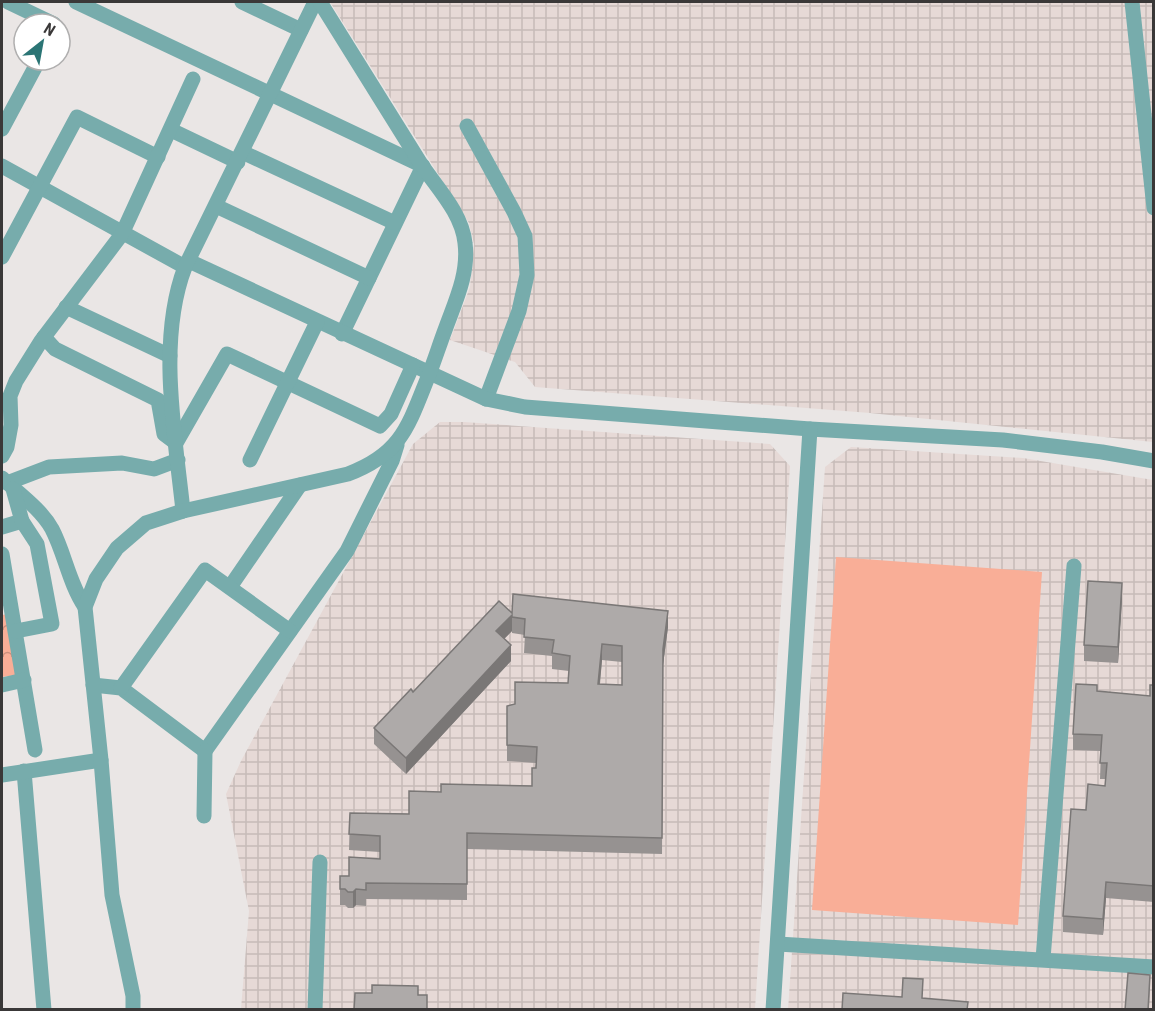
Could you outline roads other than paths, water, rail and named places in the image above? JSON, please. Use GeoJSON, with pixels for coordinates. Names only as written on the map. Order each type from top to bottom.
{"type":"FeatureCollection","features":[{"type":"Feature","properties":{"kind":"street"},"geometry":{"type":"LineString","coordinates":[[8,2],[29,12]]}},
{"type":"Feature","properties":{"kind":"street"},"geometry":{"type":"LineString","coordinates":[[76,2],[423,166]]}},
{"type":"Feature","properties":{"kind":"street"},"geometry":{"type":"LineString","coordinates":[[242,2],[301,30]]}},
{"type":"Feature","properties":{"kind":"street"},"geometry":{"type":"LineString","coordinates":[[183,511],[170,356],[172,312],[177,288],[315,2]]}},
{"type":"Feature","properties":{"kind":"street"},"geometry":{"type":"LineString","coordinates":[[204,816],[205,751],[347,551],[392,461],[397,443],[411,419],[463,282],[465,242],[456,217],[320,2]]}},
{"type":"Feature","properties":{"kind":"street"},"geometry":{"type":"LineString","coordinates":[[1132,2],[1154,208]]}},
{"type":"Feature","properties":{"kind":"street"},"geometry":{"type":"LineString","coordinates":[[2,129],[33,72]]}},
{"type":"Feature","properties":{"kind":"street"},"geometry":{"type":"LineString","coordinates":[[2,456],[7,447],[11,425],[6,391],[16,381],[44,337],[122,234],[193,79]]}},
{"type":"Feature","properties":{"kind":"street"},"geometry":{"type":"LineString","coordinates":[[2,256],[77,117],[158,157]]}},
{"type":"Feature","properties":{"kind":"street"},"geometry":{"type":"LineString","coordinates":[[467,126],[525,236],[527,275],[519,311],[486,399]]}},
{"type":"Feature","properties":{"kind":"street"},"geometry":{"type":"LineString","coordinates":[[171,130],[395,223]]}},
{"type":"Feature","properties":{"kind":"street"},"geometry":{"type":"LineString","coordinates":[[2,166],[122,234],[486,399],[525,407],[810,429],[1003,440],[1154,461]]}},
{"type":"Feature","properties":{"kind":"street"},"geometry":{"type":"LineString","coordinates":[[342,334],[423,166]]}},
{"type":"Feature","properties":{"kind":"street"},"geometry":{"type":"LineString","coordinates":[[216,206],[369,278]]}},
{"type":"Feature","properties":{"kind":"street"},"geometry":{"type":"LineString","coordinates":[[66,307],[170,356]]}},
{"type":"Feature","properties":{"kind":"street"},"geometry":{"type":"LineString","coordinates":[[250,460],[317,322]]}},
{"type":"Feature","properties":{"kind":"street"},"geometry":{"type":"LineString","coordinates":[[44,337],[55,349],[158,400],[164,434],[176,443]]}},
{"type":"Feature","properties":{"kind":"street"},"geometry":{"type":"LineString","coordinates":[[176,443],[227,354],[381,426],[391,414],[413,365]]}},
{"type":"Feature","properties":{"kind":"street"},"geometry":{"type":"LineString","coordinates":[[773,1010],[810,429]]}},
{"type":"Feature","properties":{"kind":"street"},"geometry":{"type":"LineString","coordinates":[[133,1010],[133,996],[112,895],[85,607],[96,579],[117,548],[146,523],[183,511],[348,474],[367,467],[397,443]]}},
{"type":"Feature","properties":{"kind":"street"},"geometry":{"type":"LineString","coordinates":[[7,484],[49,467],[122,463],[154,469],[178,460]]}},
{"type":"Feature","properties":{"kind":"street"},"geometry":{"type":"LineString","coordinates":[[7,484],[22,521],[38,544],[52,624],[16,631]]}},
{"type":"Feature","properties":{"kind":"street"},"geometry":{"type":"LineString","coordinates":[[7,484],[51,526],[77,595],[85,607]]}},
{"type":"Feature","properties":{"kind":"street"},"geometry":{"type":"LineString","coordinates":[[230,587],[300,485]]}},
{"type":"Feature","properties":{"kind":"street"},"geometry":{"type":"LineString","coordinates":[[2,527],[22,521]]}},
{"type":"Feature","properties":{"kind":"street"},"geometry":{"type":"LineString","coordinates":[[2,554],[35,750]]}},
{"type":"Feature","properties":{"kind":"street"},"geometry":{"type":"LineString","coordinates":[[1043,959],[1074,566]]}},
{"type":"Feature","properties":{"kind":"street"},"geometry":{"type":"LineString","coordinates":[[121,688],[205,570],[290,631]]}},
{"type":"Feature","properties":{"kind":"street"},"geometry":{"type":"LineString","coordinates":[[2,685],[24,680]]}},
{"type":"Feature","properties":{"kind":"street"},"geometry":{"type":"LineString","coordinates":[[93,685],[121,688],[205,751]]}},
{"type":"Feature","properties":{"kind":"street"},"geometry":{"type":"LineString","coordinates":[[2,775],[101,760]]}},
{"type":"Feature","properties":{"kind":"street"},"geometry":{"type":"LineString","coordinates":[[24,771],[44,1010]]}},
{"type":"Feature","properties":{"kind":"street"},"geometry":{"type":"LineString","coordinates":[[315,1010],[320,862]]}},
{"type":"Feature","properties":{"kind":"street"},"geometry":{"type":"LineString","coordinates":[[778,944],[1154,967]]}}]}
